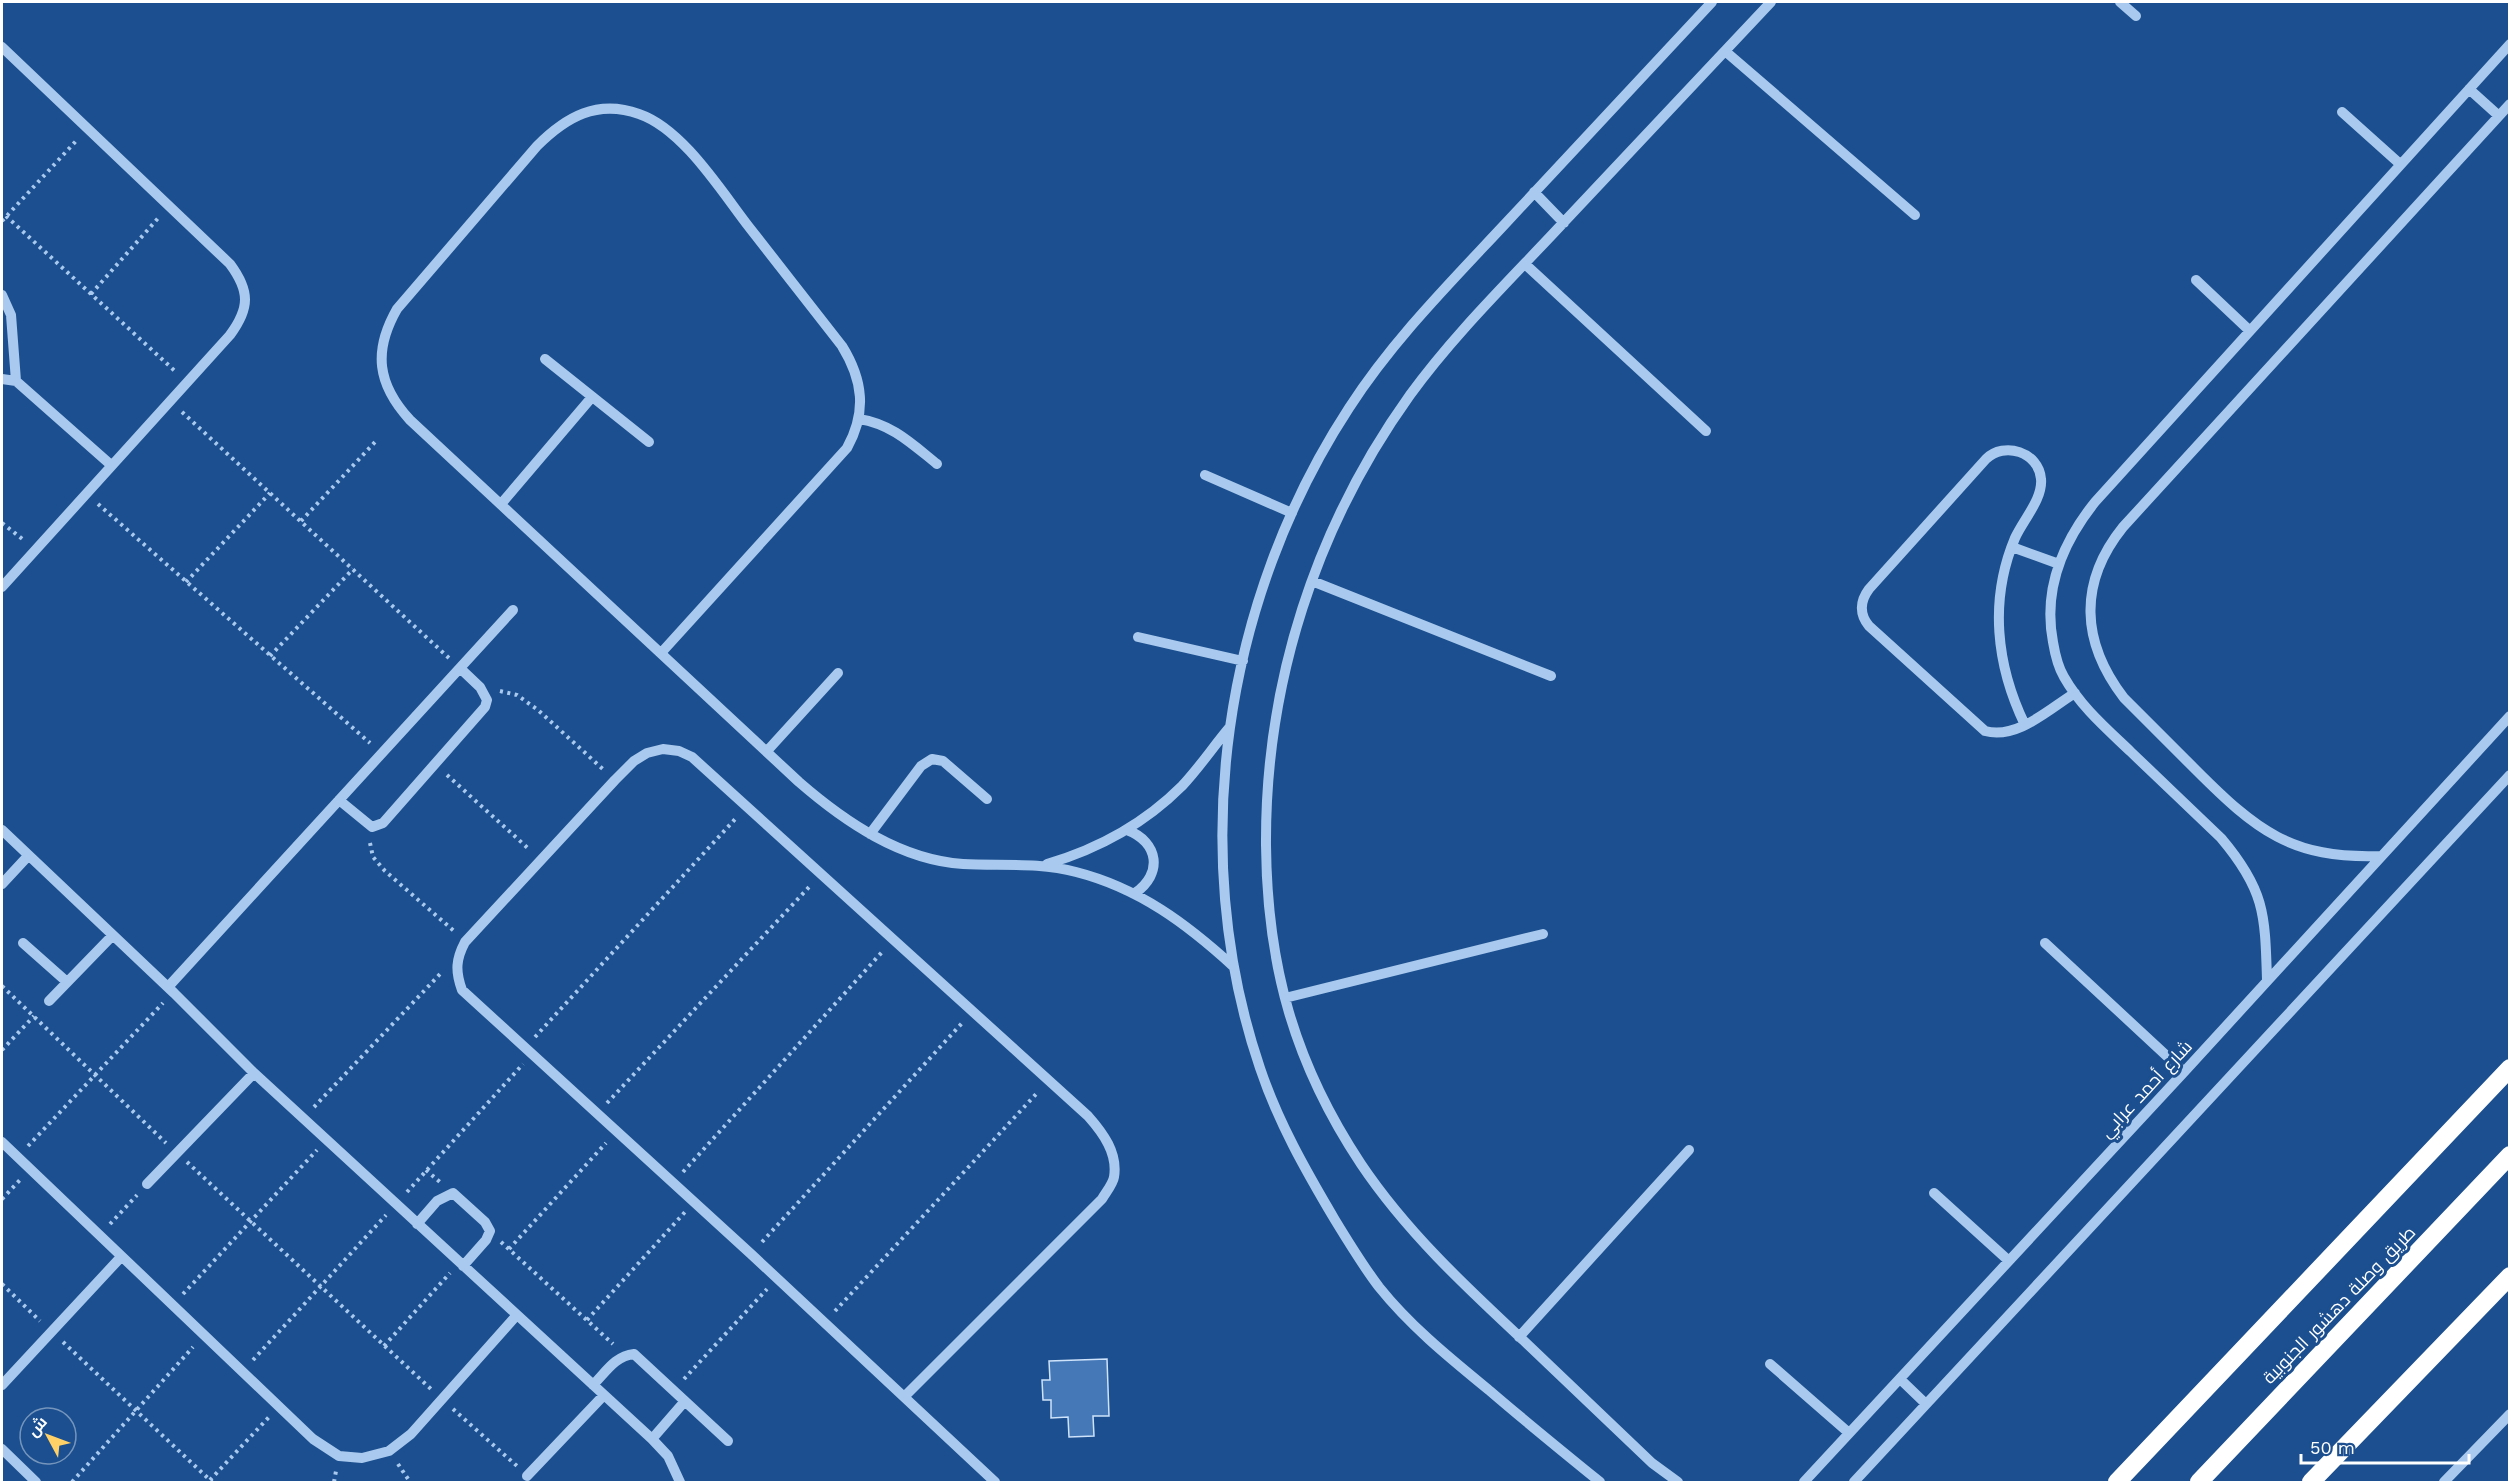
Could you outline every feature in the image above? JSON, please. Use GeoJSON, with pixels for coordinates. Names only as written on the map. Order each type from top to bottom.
{"type":"FeatureCollection","features":[{"type":"Feature","properties":{"kind":"highway"},"geometry":{"type":"LineString","coordinates":[[2117,1482],[2510,1068]]}},
{"type":"Feature","properties":{"kind":"highway","name":"طريق وصلة دهشور الجنوبية"},"geometry":{"type":"LineString","coordinates":[[2199,1482],[2510,1155]]}},
{"type":"Feature","properties":{"kind":"highway"},"geometry":{"type":"LineString","coordinates":[[2311,1482],[2510,1276]]}},
{"type":"Feature","properties":{"kind":"street"},"geometry":{"type":"LineString","coordinates":[[1600,1482],[1404,1316],[1357,1256],[1315,1187],[1276,1110],[1246,1022],[1227,924],[1223,874],[1229,728],[1262,588],[1292,513],[1322,453],[1348,409],[1409,326],[1712,2]]}},
{"type":"Feature","properties":{"kind":"street"},"geometry":{"type":"LineString","coordinates":[[1678,1482],[1652,1463],[1441,1263],[1386,1199],[1338,1127],[1302,1055],[1284,998],[1269,907],[1266,825],[1268,780],[1281,690],[1291,646],[1312,581],[1337,518],[1385,433],[1443,354],[1771,2]]}},
{"type":"Feature","properties":{"kind":"street"},"geometry":{"type":"LineString","coordinates":[[2120,2],[2136,16]]}},
{"type":"Feature","properties":{"kind":"street"},"geometry":{"type":"LineString","coordinates":[[2267,980],[2265,922],[2260,900],[2237,857],[2221,838],[2086,709],[2063,676],[2056,659],[2051,633],[2050,607],[2059,564],[2068,541],[2088,512],[2510,44]]}},
{"type":"Feature","properties":{"kind":"street"},"geometry":{"type":"LineString","coordinates":[[2,47],[231,264],[242,280],[246,300],[242,319],[236,327],[2,587]]}},
{"type":"Feature","properties":{"kind":"street"},"geometry":{"type":"LineString","coordinates":[[1725,51],[1915,215]]}},
{"type":"Feature","properties":{"kind":"street"},"geometry":{"type":"LineString","coordinates":[[2469,89],[2499,116]]}},
{"type":"Feature","properties":{"kind":"street"},"geometry":{"type":"LineString","coordinates":[[2380,856],[2356,857],[2310,850],[2269,833],[2236,810],[2124,698],[2109,679],[2094,643],[2091,624],[2092,587],[2103,555],[2123,526],[2510,104]]}},
{"type":"Feature","properties":{"kind":"street"},"geometry":{"type":"LineString","coordinates":[[661,653],[847,448],[859,420],[861,389],[857,374],[842,346],[692,154],[658,123],[639,114],[619,109],[597,109],[577,115],[558,126],[537,146],[410,292],[387,327],[382,347],[382,368],[387,388],[398,406],[501,504],[661,653],[825,805],[870,834],[893,845],[926,856],[961,864],[1043,865],[1075,871],[1135,893],[1170,914],[1203,938],[1234,967]]}},
{"type":"Feature","properties":{"kind":"street"},"geometry":{"type":"LineString","coordinates":[[2342,112],[2400,164]]}},
{"type":"Feature","properties":{"kind":"street"},"geometry":{"type":"LineString","coordinates":[[1534,192],[1564,223]]}},
{"type":"Feature","properties":{"kind":"street"},"geometry":{"type":"LineString","coordinates":[[1525,264],[1706,432]]}},
{"type":"Feature","properties":{"kind":"street"},"geometry":{"type":"LineString","coordinates":[[2196,280],[2250,331]]}},
{"type":"Feature","properties":{"kind":"street"},"geometry":{"type":"LineString","coordinates":[[2,295],[11,315],[16,381]]}},
{"type":"Feature","properties":{"kind":"street"},"geometry":{"type":"LineString","coordinates":[[545,358],[649,442]]}},
{"type":"Feature","properties":{"kind":"street"},"geometry":{"type":"LineString","coordinates":[[2,379],[16,381],[111,465]]}},
{"type":"Feature","properties":{"kind":"street"},"geometry":{"type":"LineString","coordinates":[[501,504],[592,397]]}},
{"type":"Feature","properties":{"kind":"street"},"geometry":{"type":"LineString","coordinates":[[859,420],[877,422],[893,429],[937,464]]}},
{"type":"Feature","properties":{"kind":"street"},"geometry":{"type":"LineString","coordinates":[[2025,725],[2006,680],[1998,632],[2001,584],[2012,547],[2038,495],[2041,478],[2035,464],[2024,455],[2004,448],[1986,459],[1869,589],[1862,600],[1861,607],[1865,621],[1985,731],[2001,734],[2025,725],[2074,693]]}},
{"type":"Feature","properties":{"kind":"street"},"geometry":{"type":"LineString","coordinates":[[1205,475],[1292,513]]}},
{"type":"Feature","properties":{"kind":"street"},"geometry":{"type":"LineString","coordinates":[[2012,547],[2059,564]]}},
{"type":"Feature","properties":{"kind":"street"},"geometry":{"type":"LineString","coordinates":[[1312,581],[1551,676]]}},
{"type":"Feature","properties":{"kind":"street"},"geometry":{"type":"LineString","coordinates":[[171,990],[513,610]]}},
{"type":"Feature","properties":{"kind":"street"},"geometry":{"type":"LineString","coordinates":[[1138,637],[1243,661]]}},
{"type":"Feature","properties":{"kind":"street"},"geometry":{"type":"LineString","coordinates":[[339,801],[372,827],[383,823],[485,707],[487,700],[484,694],[460,668]]}},
{"type":"Feature","properties":{"kind":"street"},"geometry":{"type":"LineString","coordinates":[[767,751],[838,673]]}},
{"type":"Feature","properties":{"kind":"street","name":"شارع أحمد عرابي"},"geometry":{"type":"LineString","coordinates":[[1804,1482],[2510,716]]}},
{"type":"Feature","properties":{"kind":"street"},"geometry":{"type":"LineString","coordinates":[[1043,865],[1086,851],[1126,830],[1156,809],[1182,785],[1229,728]]}},
{"type":"Feature","properties":{"kind":"street"},"geometry":{"type":"LineString","coordinates":[[904,1397],[1102,1199],[1114,1178],[1113,1156],[1106,1136],[1088,1116],[895,939],[692,757],[679,751],[663,749],[647,753],[615,780],[465,942],[458,956],[456,974],[462,990],[996,1482]]}},
{"type":"Feature","properties":{"kind":"street"},"geometry":{"type":"LineString","coordinates":[[870,834],[921,766],[932,759],[943,761],[987,799]]}},
{"type":"Feature","properties":{"kind":"street"},"geometry":{"type":"LineString","coordinates":[[1854,1482],[2510,775]]}},
{"type":"Feature","properties":{"kind":"street"},"geometry":{"type":"LineString","coordinates":[[2,830],[171,990],[254,1073],[652,1439],[668,1455],[680,1482]]}},
{"type":"Feature","properties":{"kind":"street"},"geometry":{"type":"LineString","coordinates":[[1126,830],[1145,840],[1154,858],[1150,879],[1135,893]]}},
{"type":"Feature","properties":{"kind":"street"},"geometry":{"type":"LineString","coordinates":[[2,884],[28,855]]}},
{"type":"Feature","properties":{"kind":"street"},"geometry":{"type":"LineString","coordinates":[[1284,998],[1543,934]]}},
{"type":"Feature","properties":{"kind":"street"},"geometry":{"type":"LineString","coordinates":[[49,1001],[112,935]]}},
{"type":"Feature","properties":{"kind":"street"},"geometry":{"type":"LineString","coordinates":[[23,943],[67,982]]}},
{"type":"Feature","properties":{"kind":"street"},"geometry":{"type":"LineString","coordinates":[[2045,943],[2184,1072]]}},
{"type":"Feature","properties":{"kind":"street"},"geometry":{"type":"LineString","coordinates":[[147,1184],[254,1073]]}},
{"type":"Feature","properties":{"kind":"street"},"geometry":{"type":"LineString","coordinates":[[2,1142],[279,1407],[313,1438],[339,1456],[363,1458],[389,1451],[411,1434],[516,1316]]}},
{"type":"Feature","properties":{"kind":"street"},"geometry":{"type":"LineString","coordinates":[[1519,1337],[1689,1150]]}},
{"type":"Feature","properties":{"kind":"street"},"geometry":{"type":"LineString","coordinates":[[1934,1193],[2009,1261]]}},
{"type":"Feature","properties":{"kind":"street"},"geometry":{"type":"LineString","coordinates":[[417,1224],[437,1201],[453,1194],[485,1222],[490,1231],[486,1240],[461,1265]]}},
{"type":"Feature","properties":{"kind":"street"},"geometry":{"type":"LineString","coordinates":[[2,1385],[121,1257]]}},
{"type":"Feature","properties":{"kind":"street"},"geometry":{"type":"LineString","coordinates":[[593,1385],[616,1360],[625,1355],[634,1354],[728,1441]]}},
{"type":"Feature","properties":{"kind":"street"},"geometry":{"type":"LineString","coordinates":[[1770,1364],[1849,1433]]}},
{"type":"Feature","properties":{"kind":"street"},"geometry":{"type":"LineString","coordinates":[[1900,1379],[1926,1404]]}},
{"type":"Feature","properties":{"kind":"street"},"geometry":{"type":"LineString","coordinates":[[527,1476],[604,1395]]}},
{"type":"Feature","properties":{"kind":"street"},"geometry":{"type":"LineString","coordinates":[[652,1439],[685,1401]]}},
{"type":"Feature","properties":{"kind":"street"},"geometry":{"type":"LineString","coordinates":[[2444,1482],[2510,1414]]}},
{"type":"Feature","properties":{"kind":"street"},"geometry":{"type":"LineString","coordinates":[[2,1449],[36,1482]]}},
{"type":"Feature","properties":{"kind":"path"},"geometry":{"type":"LineString","coordinates":[[2,221],[88,129]]}},
{"type":"Feature","properties":{"kind":"path"},"geometry":{"type":"LineString","coordinates":[[91,294],[169,205]]}},
{"type":"Feature","properties":{"kind":"path"},"geometry":{"type":"LineString","coordinates":[[6,216],[187,382]]}},
{"type":"Feature","properties":{"kind":"path"},"geometry":{"type":"LineString","coordinates":[[170,401],[460,668]]}},
{"type":"Feature","properties":{"kind":"path"},"geometry":{"type":"LineString","coordinates":[[301,521],[377,440]]}},
{"type":"Feature","properties":{"kind":"path"},"geometry":{"type":"LineString","coordinates":[[186,582],[270,492]]}},
{"type":"Feature","properties":{"kind":"path"},"geometry":{"type":"LineString","coordinates":[[86,494],[381,754]]}},
{"type":"Feature","properties":{"kind":"path"},"geometry":{"type":"LineString","coordinates":[[2,523],[36,549]]}},
{"type":"Feature","properties":{"kind":"path"},"geometry":{"type":"LineString","coordinates":[[270,656],[353,569]]}},
{"type":"Feature","properties":{"kind":"path"},"geometry":{"type":"LineString","coordinates":[[484,694],[498,691],[517,695],[538,710],[615,780]]}},
{"type":"Feature","properties":{"kind":"path"},"geometry":{"type":"LineString","coordinates":[[435,765],[540,859]]}},
{"type":"Feature","properties":{"kind":"path"},"geometry":{"type":"LineString","coordinates":[[525,1049],[747,806]]}},
{"type":"Feature","properties":{"kind":"path"},"geometry":{"type":"LineString","coordinates":[[372,827],[370,842],[373,857],[385,871],[465,942]]}},
{"type":"Feature","properties":{"kind":"path"},"geometry":{"type":"LineString","coordinates":[[597,1115],[822,874]]}},
{"type":"Feature","properties":{"kind":"path"},"geometry":{"type":"LineString","coordinates":[[672,1184],[895,939]]}},
{"type":"Feature","properties":{"kind":"path"},"geometry":{"type":"LineString","coordinates":[[304,1119],[458,956]]}},
{"type":"Feature","properties":{"kind":"path"},"geometry":{"type":"LineString","coordinates":[[2,986],[177,1153],[527,1476]]}},
{"type":"Feature","properties":{"kind":"path"},"geometry":{"type":"LineString","coordinates":[[17,1157],[171,990]]}},
{"type":"Feature","properties":{"kind":"path"},"geometry":{"type":"LineString","coordinates":[[2,1050],[49,1001]]}},
{"type":"Feature","properties":{"kind":"path"},"geometry":{"type":"LineString","coordinates":[[751,1254],[973,1011]]}},
{"type":"Feature","properties":{"kind":"path"},"geometry":{"type":"LineString","coordinates":[[825,1323],[1049,1080]]}},
{"type":"Feature","properties":{"kind":"path"},"geometry":{"type":"LineString","coordinates":[[509,1249],[616,1132]]}},
{"type":"Feature","properties":{"kind":"path"},"geometry":{"type":"LineString","coordinates":[[172,1305],[327,1140]]}},
{"type":"Feature","properties":{"kind":"path"},"geometry":{"type":"LineString","coordinates":[[2,1199],[30,1169]]}},
{"type":"Feature","properties":{"kind":"path"},"geometry":{"type":"LineString","coordinates":[[99,1236],[147,1184]]}},
{"type":"Feature","properties":{"kind":"path"},"geometry":{"type":"LineString","coordinates":[[586,1320],[693,1202]]}},
{"type":"Feature","properties":{"kind":"path"},"geometry":{"type":"LineString","coordinates":[[490,1231],[625,1355]]}},
{"type":"Feature","properties":{"kind":"path"},"geometry":{"type":"LineString","coordinates":[[384,1346],[461,1265]]}},
{"type":"Feature","properties":{"kind":"path"},"geometry":{"type":"LineString","coordinates":[[674,1390],[777,1278]]}},
{"type":"Feature","properties":{"kind":"path"},"geometry":{"type":"LineString","coordinates":[[2,1284],[211,1481],[279,1407]]}},
{"type":"Feature","properties":{"kind":"path"},"geometry":{"type":"LineString","coordinates":[[72,1482],[204,1335]]}},
{"type":"Feature","properties":{"kind":"path"},"geometry":{"type":"LineString","coordinates":[[389,1451],[410,1482]]}},
{"type":"Feature","properties":{"kind":"building"},"geometry":{"type":"Polygon","coordinates":[[[1107,1359],[1109,1416],[1093,1416],[1094,1436],[1069,1437],[1068,1417],[1051,1418],[1051,1400],[1043,1400],[1042,1380],[1050,1380],[1049,1361],[1107,1359]]]}}]}
